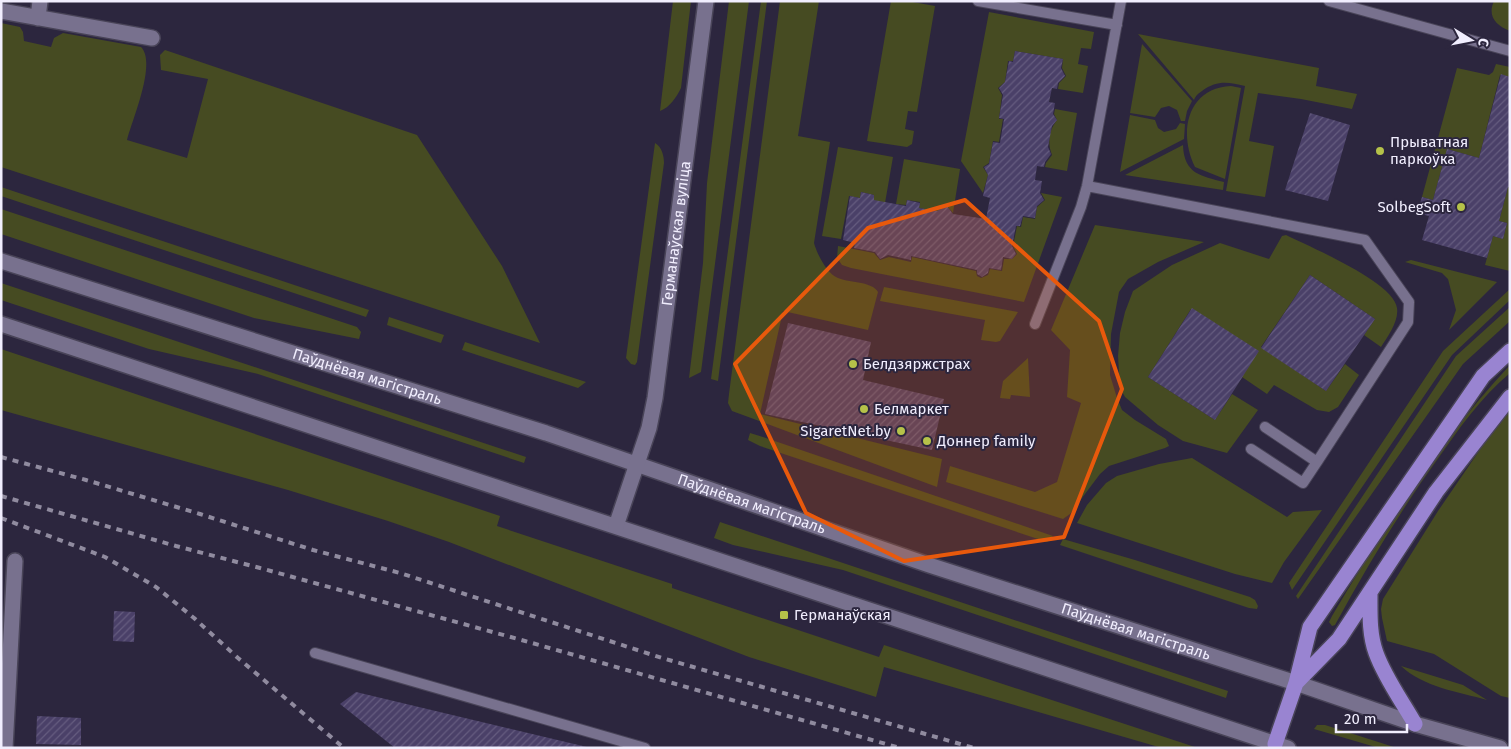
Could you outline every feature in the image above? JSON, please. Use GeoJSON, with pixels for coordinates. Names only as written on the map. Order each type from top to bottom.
{"type":"FeatureCollection","features":[{"type":"Feature","properties":{"kind":"main road"},"geometry":{"type":"LineString","coordinates":[[38,18],[40,1]]}},
{"type":"Feature","properties":{"kind":"main road","name":"Германаўская вуліца"},"geometry":{"type":"LineString","coordinates":[[616,526],[648,428],[654,398],[706,1]]}},
{"type":"Feature","properties":{"kind":"main road"},"geometry":{"type":"LineString","coordinates":[[1,12],[152,38]]}},
{"type":"Feature","properties":{"kind":"main road","name":"Паўднёвая магістраль"},"geometry":{"type":"LineString","coordinates":[[1,261],[546,433],[928,565],[1296,683],[1415,724],[1500,748]]}},
{"type":"Feature","properties":{"kind":"main road"},"geometry":{"type":"LineString","coordinates":[[1,324],[1282,746],[1310,627],[1482,376],[1510,351]]}},
{"type":"Feature","properties":{"kind":"main road"},"geometry":{"type":"LineString","coordinates":[[1296,683],[1339,639],[1436,492],[1510,397]]}},
{"type":"Feature","properties":{"kind":"main road"},"geometry":{"type":"LineString","coordinates":[[5,748],[6,634],[15,560]]}},
{"type":"Feature","properties":{"kind":"main road"},"geometry":{"type":"LineString","coordinates":[[1370,592],[1371,630],[1376,653],[1385,673],[1415,724]]}},
{"type":"Feature","properties":{"kind":"lane"},"geometry":{"type":"LineString","coordinates":[[978,1],[1117,25]]}},
{"type":"Feature","properties":{"kind":"lane"},"geometry":{"type":"LineString","coordinates":[[1035,324],[1081,207],[1087,186],[1122,1]]}},
{"type":"Feature","properties":{"kind":"lane"},"geometry":{"type":"LineString","coordinates":[[1329,1],[1510,51]]}},
{"type":"Feature","properties":{"kind":"lane"},"geometry":{"type":"LineString","coordinates":[[1087,186],[1365,240],[1409,302],[1408,322],[1303,483],[1251,449]]}},
{"type":"Feature","properties":{"kind":"lane"},"geometry":{"type":"LineString","coordinates":[[1265,427],[1317,462]]}},
{"type":"Feature","properties":{"kind":"lane"},"geometry":{"type":"LineString","coordinates":[[315,653],[645,748]]}},
{"type":"Feature","properties":{"kind":"highlighted area"},"geometry":{"type":"Polygon","coordinates":[[[965,200],[1099,321],[1122,389],[1064,537],[904,561],[806,513],[735,364],[868,228],[965,200]]]}},
{"type":"Feature","properties":{"kind":"green space"},"geometry":{"type":"Polygon","coordinates":[[[673,1],[691,1],[681,88],[672,102],[660,111],[673,1]]]}},
{"type":"Feature","properties":{"kind":"green space"},"geometry":{"type":"Polygon","coordinates":[[[729,1],[749,1],[701,372],[689,378],[703,263],[707,183],[729,1]]]}},
{"type":"Feature","properties":{"kind":"green space"},"geometry":{"type":"Polygon","coordinates":[[[761,1],[767,1],[718,381],[711,379],[761,1]]]}},
{"type":"Feature","properties":{"kind":"green space"},"geometry":{"type":"Polygon","coordinates":[[[780,1],[819,1],[798,136],[830,142],[814,243],[815,247],[823,263],[834,276],[843,280],[871,286],[878,292],[868,330],[783,311],[760,414],[942,459],[937,487],[732,411],[728,403],[780,1]]]}},
{"type":"Feature","properties":{"kind":"green space"},"geometry":{"type":"Polygon","coordinates":[[[891,1],[907,1],[935,6],[917,112],[908,111],[905,129],[914,131],[912,144],[907,147],[867,141],[891,1]]]}},
{"type":"Feature","properties":{"kind":"green space"},"geometry":{"type":"Polygon","coordinates":[[[1494,1],[1510,1],[1510,31],[1494,20],[1492,6],[1494,1]]]}},
{"type":"Feature","properties":{"kind":"green space"},"geometry":{"type":"Polygon","coordinates":[[[989,12],[1094,32],[1091,49],[1081,48],[1078,64],[1088,66],[1083,93],[1058,89],[1059,83],[1066,76],[1062,68],[1063,59],[1015,51],[1013,61],[1008,61],[1005,82],[998,88],[1002,95],[999,119],[1003,119],[999,142],[993,141],[989,163],[983,167],[988,175],[983,193],[961,161],[989,12]]]}},
{"type":"Feature","properties":{"kind":"green space"},"geometry":{"type":"Polygon","coordinates":[[[1,23],[20,27],[23,32],[24,41],[51,47],[54,38],[63,33],[141,47],[145,55],[145,78],[127,140],[187,158],[208,79],[161,70],[160,55],[165,50],[417,135],[502,266],[540,343],[1,167],[1,23]]]}},
{"type":"Feature","properties":{"kind":"green space"},"geometry":{"type":"Polygon","coordinates":[[[1138,34],[1319,68],[1316,86],[1357,94],[1352,109],[1258,93],[1249,141],[1274,146],[1265,197],[1226,191],[1245,86],[1228,83],[1213,85],[1207,87],[1194,100],[1138,34]]]}},
{"type":"Feature","properties":{"kind":"green space"},"geometry":{"type":"Polygon","coordinates":[[[1142,44],[1192,101],[1185,121],[1181,121],[1177,110],[1169,106],[1161,108],[1155,117],[1130,113],[1142,44]]]}},
{"type":"Feature","properties":{"kind":"green space"},"geometry":{"type":"Polygon","coordinates":[[[1496,64],[1510,67],[1510,77],[1500,75],[1479,158],[1447,149],[1433,200],[1422,197],[1457,68],[1489,75],[1493,72],[1496,64]]]}},
{"type":"Feature","properties":{"kind":"green space"},"geometry":{"type":"Polygon","coordinates":[[[1231,86],[1241,88],[1225,179],[1195,167],[1187,140],[1187,127],[1190,115],[1204,95],[1216,89],[1231,86]]]}},
{"type":"Feature","properties":{"kind":"green space"},"geometry":{"type":"Polygon","coordinates":[[[1055,109],[1077,113],[1067,171],[1045,167],[1052,155],[1049,141],[1052,128],[1057,120],[1054,114],[1055,109]]]}},
{"type":"Feature","properties":{"kind":"green space"},"geometry":{"type":"Polygon","coordinates":[[[1130,115],[1155,120],[1158,128],[1164,132],[1176,129],[1180,123],[1185,124],[1184,139],[1120,172],[1130,115]]]}},
{"type":"Feature","properties":{"kind":"green space"},"geometry":{"type":"Polygon","coordinates":[[[655,143],[662,152],[664,163],[637,362],[635,365],[631,364],[626,358],[655,143]]]}},
{"type":"Feature","properties":{"kind":"green space"},"geometry":{"type":"Polygon","coordinates":[[[1183,145],[1184,155],[1190,168],[1208,178],[1224,182],[1223,190],[1125,175],[1183,145]]]}},
{"type":"Feature","properties":{"kind":"green space"},"geometry":{"type":"Polygon","coordinates":[[[838,147],[893,157],[885,203],[874,201],[874,195],[861,192],[860,198],[849,196],[841,239],[822,236],[838,147]]]}},
{"type":"Feature","properties":{"kind":"green space"},"geometry":{"type":"Polygon","coordinates":[[[904,159],[960,169],[953,213],[947,206],[937,211],[919,208],[920,202],[907,200],[906,205],[896,204],[904,159]]]}},
{"type":"Feature","properties":{"kind":"green space"},"geometry":{"type":"Polygon","coordinates":[[[1,187],[369,310],[366,317],[1,196],[1,187]]]}},
{"type":"Feature","properties":{"kind":"green space"},"geometry":{"type":"Polygon","coordinates":[[[1508,187],[1510,188],[1510,271],[1485,265],[1493,236],[1503,239],[1507,223],[1499,221],[1508,187]]]}},
{"type":"Feature","properties":{"kind":"green space"},"geometry":{"type":"Polygon","coordinates":[[[1041,193],[1062,197],[1024,302],[851,268],[842,265],[837,258],[838,246],[874,253],[880,260],[889,257],[911,262],[912,257],[976,271],[977,276],[981,278],[988,275],[990,269],[1002,271],[1004,259],[1012,259],[1017,254],[1013,246],[1017,226],[1021,227],[1023,217],[1035,219],[1037,207],[1045,200],[1041,193]]]}},
{"type":"Feature","properties":{"kind":"green space"},"geometry":{"type":"Polygon","coordinates":[[[1,209],[357,327],[361,332],[359,339],[254,318],[1,234],[1,209]]]}},
{"type":"Feature","properties":{"kind":"green space"},"geometry":{"type":"Polygon","coordinates":[[[1095,225],[1204,242],[1158,262],[1128,279],[1119,292],[1111,334],[1110,375],[1122,410],[1166,439],[1169,446],[1109,466],[1100,474],[1070,514],[1063,519],[946,482],[950,466],[1035,492],[1057,482],[1081,403],[1067,397],[1070,350],[1051,330],[1095,225]]]}},
{"type":"Feature","properties":{"kind":"green space"},"geometry":{"type":"Polygon","coordinates":[[[1286,235],[1349,266],[1381,287],[1392,298],[1397,308],[1392,328],[1381,347],[1364,335],[1375,319],[1310,275],[1261,347],[1326,391],[1345,364],[1359,375],[1338,407],[1329,412],[1317,410],[1274,385],[1267,394],[1242,377],[1191,309],[1148,377],[1215,420],[1232,394],[1258,410],[1227,453],[1183,441],[1158,425],[1125,397],[1120,388],[1118,356],[1120,333],[1133,291],[1172,265],[1220,243],[1269,259],[1282,236],[1286,235]]]}},
{"type":"Feature","properties":{"kind":"green space"},"geometry":{"type":"Polygon","coordinates":[[[1411,260],[1497,282],[1449,330],[1456,310],[1448,279],[1442,273],[1405,262],[1411,260]]]}},
{"type":"Feature","properties":{"kind":"green space"},"geometry":{"type":"Polygon","coordinates":[[[1,283],[526,457],[524,463],[258,374],[149,349],[1,300],[1,283]]]}},
{"type":"Feature","properties":{"kind":"green space"},"geometry":{"type":"Polygon","coordinates":[[[884,287],[1018,312],[1000,341],[981,340],[985,320],[880,301],[884,287]]]}},
{"type":"Feature","properties":{"kind":"green space"},"geometry":{"type":"Polygon","coordinates":[[[1510,289],[1510,300],[1452,355],[1292,590],[1289,583],[1443,351],[1510,289]]]}},
{"type":"Feature","properties":{"kind":"green space"},"geometry":{"type":"Polygon","coordinates":[[[1510,307],[1510,321],[1463,364],[1298,599],[1296,596],[1456,356],[1510,307]]]}},
{"type":"Feature","properties":{"kind":"green space"},"geometry":{"type":"Polygon","coordinates":[[[389,317],[444,335],[441,343],[387,325],[389,317]]]}},
{"type":"Feature","properties":{"kind":"green space"},"geometry":{"type":"Polygon","coordinates":[[[465,342],[586,382],[578,388],[462,350],[465,342]]]}},
{"type":"Feature","properties":{"kind":"green space"},"geometry":{"type":"Polygon","coordinates":[[[1,349],[500,516],[497,526],[672,584],[672,588],[879,657],[884,645],[1198,748],[1162,748],[884,667],[876,697],[749,657],[449,542],[388,521],[288,490],[1,410],[1,349]]]}},
{"type":"Feature","properties":{"kind":"green space"},"geometry":{"type":"Polygon","coordinates":[[[1028,358],[1030,397],[1011,395],[1010,399],[1000,398],[1003,381],[1028,358]]]}},
{"type":"Feature","properties":{"kind":"green space"},"geometry":{"type":"Polygon","coordinates":[[[1510,365],[1510,373],[1489,392],[1470,414],[1409,500],[1335,625],[1332,626],[1329,622],[1332,616],[1414,486],[1460,423],[1510,365]]]}},
{"type":"Feature","properties":{"kind":"green space"},"geometry":{"type":"Polygon","coordinates":[[[1510,409],[1510,698],[1501,696],[1434,654],[1387,641],[1381,609],[1383,599],[1438,511],[1505,413],[1510,409]]]}},
{"type":"Feature","properties":{"kind":"green space"},"geometry":{"type":"Polygon","coordinates":[[[750,433],[1053,536],[1047,542],[760,446],[748,440],[750,433]]]}},
{"type":"Feature","properties":{"kind":"green space"},"geometry":{"type":"Polygon","coordinates":[[[1192,458],[1287,517],[1293,512],[1322,510],[1284,562],[1272,583],[1235,574],[1077,523],[1087,505],[1106,483],[1117,476],[1159,464],[1192,458]]]}},
{"type":"Feature","properties":{"kind":"green space"},"geometry":{"type":"Polygon","coordinates":[[[720,522],[1228,691],[1226,698],[843,570],[733,545],[714,538],[720,522]]]}},
{"type":"Feature","properties":{"kind":"green space"},"geometry":{"type":"Polygon","coordinates":[[[1063,539],[1250,597],[1255,600],[1258,606],[1257,609],[1249,608],[1060,545],[1063,539]]]}},
{"type":"Feature","properties":{"kind":"green space"},"geometry":{"type":"Polygon","coordinates":[[[1401,666],[1463,685],[1487,700],[1430,684],[1401,666]]]}},
{"type":"Feature","properties":{"kind":"green space"},"geometry":{"type":"Polygon","coordinates":[[[1317,725],[1325,725],[1397,748],[1379,748],[1314,729],[1317,725]]]}},
{"type":"Feature","properties":{"kind":"building"},"geometry":{"type":"Polygon","coordinates":[[[1015,51],[1063,59],[1061,68],[1065,76],[1058,83],[1057,89],[1052,88],[1049,102],[1055,103],[1053,114],[1057,120],[1052,126],[1048,147],[1051,154],[1044,167],[1037,166],[1035,180],[1042,181],[1040,193],[1044,200],[1037,206],[1035,218],[1023,216],[1020,226],[1016,226],[1012,246],[1016,254],[1012,259],[1003,257],[1001,270],[989,268],[988,273],[982,277],[977,274],[977,270],[911,256],[911,260],[888,255],[880,259],[875,252],[854,248],[855,243],[843,240],[850,196],[860,198],[861,192],[874,195],[874,200],[906,206],[907,200],[920,203],[919,208],[937,211],[947,206],[953,214],[986,219],[990,198],[983,196],[988,175],[984,167],[989,164],[993,142],[1000,143],[1004,119],[999,118],[1003,95],[999,88],[1005,82],[1009,61],[1013,62],[1015,51]]]}},
{"type":"Feature","properties":{"kind":"building","name":"SolbegSoft"},"geometry":{"type":"Polygon","coordinates":[[[1501,74],[1510,77],[1510,188],[1508,187],[1499,221],[1507,223],[1503,239],[1493,236],[1487,258],[1422,240],[1429,216],[1417,213],[1422,197],[1433,200],[1447,149],[1479,158],[1501,74]]]}},
{"type":"Feature","properties":{"kind":"building"},"geometry":{"type":"Polygon","coordinates":[[[1310,113],[1350,125],[1328,201],[1285,190],[1310,113]]]}},
{"type":"Feature","properties":{"kind":"building"},"geometry":{"type":"Polygon","coordinates":[[[1310,275],[1375,319],[1326,391],[1261,348],[1310,275]]]}},
{"type":"Feature","properties":{"kind":"building"},"geometry":{"type":"Polygon","coordinates":[[[1192,308],[1259,351],[1215,420],[1148,377],[1192,308]]]}},
{"type":"Feature","properties":{"kind":"building"},"geometry":{"type":"Polygon","coordinates":[[[788,323],[871,342],[863,380],[944,399],[932,450],[765,414],[788,323]]]}},
{"type":"Feature","properties":{"kind":"building"},"geometry":{"type":"Polygon","coordinates":[[[114,611],[135,612],[134,642],[113,641],[114,611]]]}},
{"type":"Feature","properties":{"kind":"building"},"geometry":{"type":"Polygon","coordinates":[[[356,692],[587,748],[395,748],[340,704],[356,692]]]}},
{"type":"Feature","properties":{"kind":"building"},"geometry":{"type":"Polygon","coordinates":[[[37,716],[81,718],[81,745],[36,744],[37,716]]]}},
{"type":"Feature","properties":{"kind":"railway"},"geometry":{"type":"LineString","coordinates":[[1,457],[86,480],[313,550],[400,573],[662,658],[974,748]]}},
{"type":"Feature","properties":{"kind":"railway"},"geometry":{"type":"LineString","coordinates":[[1,496],[176,546],[518,639],[900,748]]}},
{"type":"Feature","properties":{"kind":"railway"},"geometry":{"type":"LineString","coordinates":[[1,518],[105,557],[156,587],[344,748]]}},
{"type":"Feature","properties":{"kind":"place","name":"Прыватная паркоўка"},"geometry":{"type":"Point","coordinates":[1380,151]}},
{"type":"Feature","properties":{"kind":"place","name":"SolbegSoft"},"geometry":{"type":"Point","coordinates":[1461,207]}},
{"type":"Feature","properties":{"kind":"place","name":"Белдзяржстрах"},"geometry":{"type":"Point","coordinates":[853,364]}},
{"type":"Feature","properties":{"kind":"place","name":"Белмаркет"},"geometry":{"type":"Point","coordinates":[864,409]}},
{"type":"Feature","properties":{"kind":"place","name":"SigaretNet.by"},"geometry":{"type":"Point","coordinates":[901,431]}},
{"type":"Feature","properties":{"kind":"place","name":"Доннер family"},"geometry":{"type":"Point","coordinates":[927,441]}},
{"type":"Feature","properties":{"kind":"place","name":"Германаўская"},"geometry":{"type":"Point","coordinates":[784,615]}}]}
